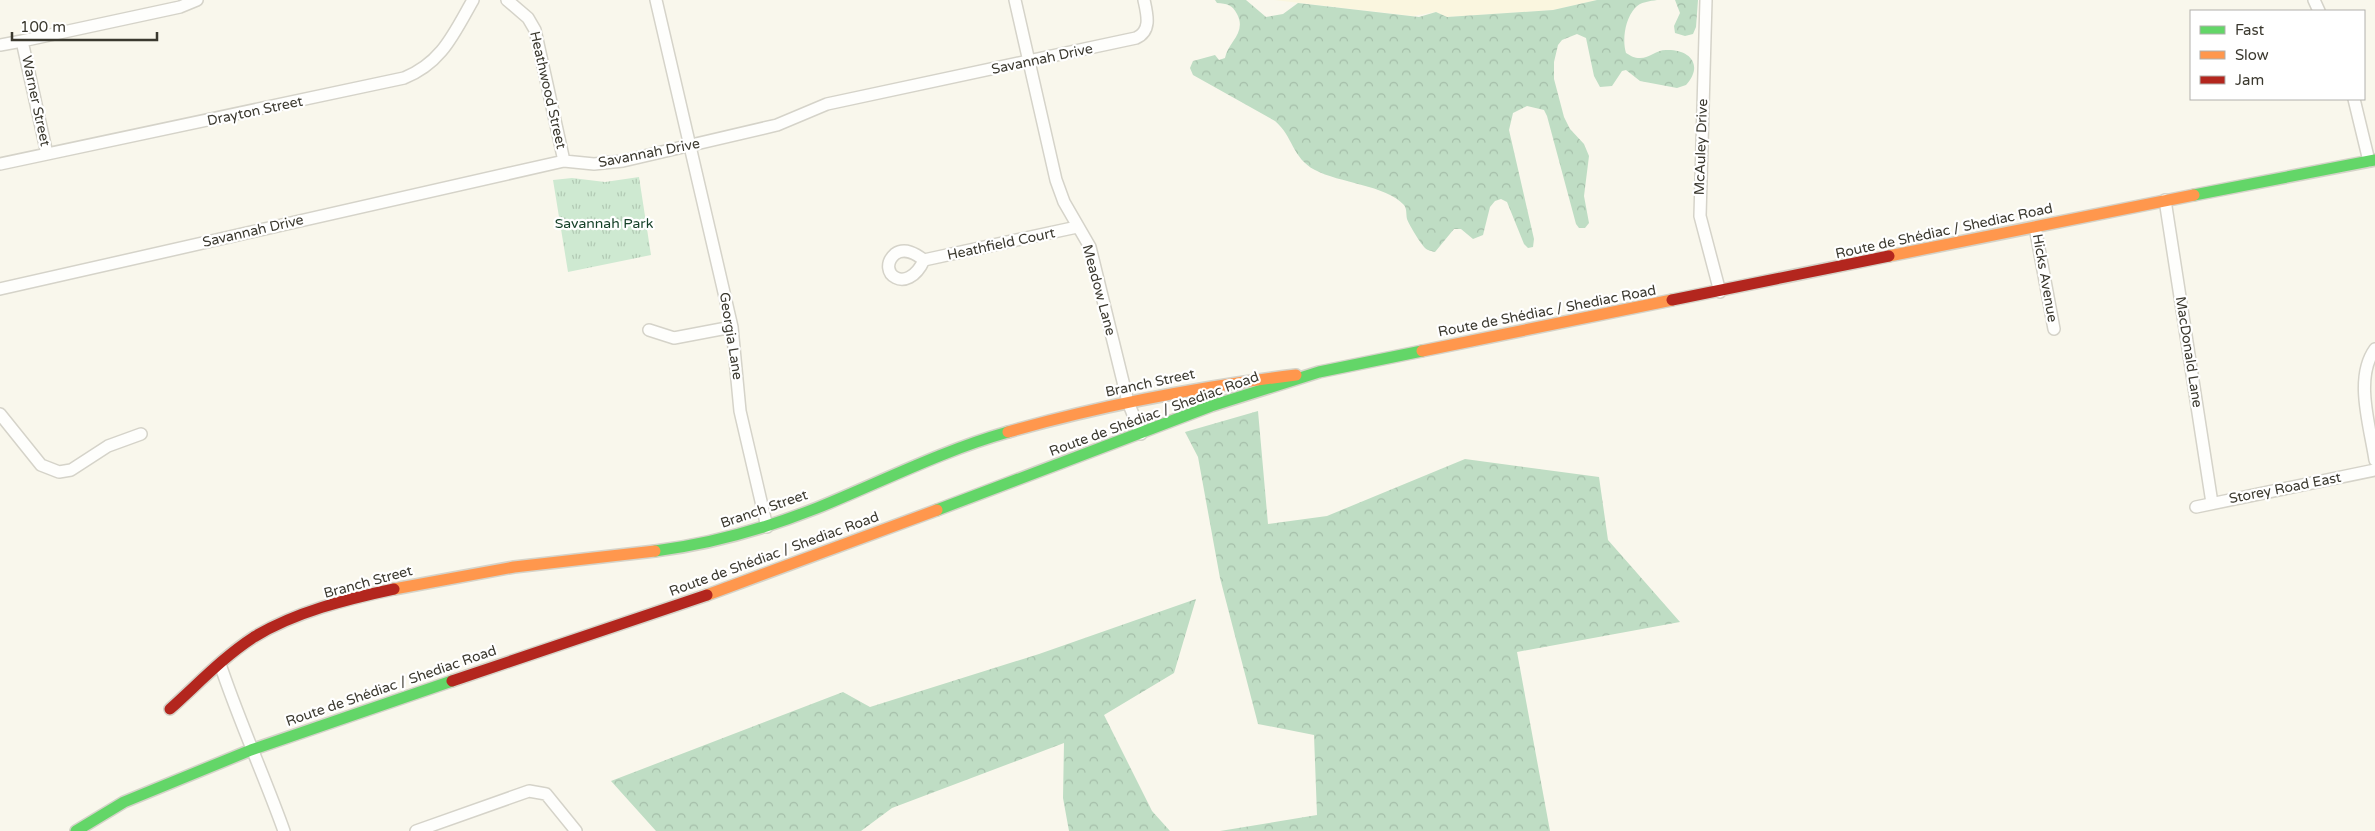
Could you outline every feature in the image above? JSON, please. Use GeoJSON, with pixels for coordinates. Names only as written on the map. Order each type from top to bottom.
{"type":"FeatureCollection","features":[{"type":"Feature","properties":{"kind":"main road","name":"Route de Shédiac / Shediac Road"},"geometry":{"type":"LineString","coordinates":[[76,831],[124,802],[251,750],[750,580],[1211,406],[1319,372],[2165,200],[2372,161]]}},
{"type":"Feature","properties":{"kind":"main road","name":"Branch Street"},"geometry":{"type":"LineString","coordinates":[[170,709],[220,664],[267,630],[307,614],[382,591],[478,572],[685,547],[727,538],[767,527],[956,449],[1010,432],[1128,402],[1225,383],[1319,372]]}},
{"type":"Feature","properties":{"kind":"street"},"geometry":{"type":"LineString","coordinates":[[22,41],[180,7],[197,0]]}},
{"type":"Feature","properties":{"kind":"street","name":"Drayton Street"},"geometry":{"type":"LineString","coordinates":[[0,164],[404,78],[424,69],[437,58],[473,0]]}},
{"type":"Feature","properties":{"kind":"street","name":"Heathwood Street"},"geometry":{"type":"LineString","coordinates":[[507,0],[528,18],[534,30],[564,162]]}},
{"type":"Feature","properties":{"kind":"street","name":"Georgia Lane"},"geometry":{"type":"LineString","coordinates":[[656,0],[732,327],[740,411],[767,527]]}},
{"type":"Feature","properties":{"kind":"street","name":"Meadow Lane"},"geometry":{"type":"LineString","coordinates":[[1015,0],[1056,180],[1064,202],[1090,247],[1128,402],[1141,434]]}},
{"type":"Feature","properties":{"kind":"street","name":"Savannah Drive"},"geometry":{"type":"LineString","coordinates":[[0,289],[564,162],[594,164],[623,161],[691,146],[777,126],[827,104],[1030,62],[1143,35],[1147,27],[1144,0]]}},
{"type":"Feature","properties":{"kind":"street","name":"McAuley Drive"},"geometry":{"type":"LineString","coordinates":[[1706,0],[1700,216],[1720,292]]}},
{"type":"Feature","properties":{"kind":"street","name":"Warner Street"},"geometry":{"type":"LineString","coordinates":[[0,45],[22,41],[47,154]]}},
{"type":"Feature","properties":{"kind":"street"},"geometry":{"type":"LineString","coordinates":[[2354,100],[2372,161]]}},
{"type":"Feature","properties":{"kind":"street","name":"MacDonald Lane"},"geometry":{"type":"LineString","coordinates":[[2165,200],[2212,503]]}},
{"type":"Feature","properties":{"kind":"street","name":"Heathfield Court"},"geometry":{"type":"LineString","coordinates":[[924,260],[1077,227]]}},
{"type":"Feature","properties":{"kind":"street","name":"Hicks Avenue"},"geometry":{"type":"LineString","coordinates":[[2036,227],[2054,329]]}},
{"type":"Feature","properties":{"kind":"street"},"geometry":{"type":"LineString","coordinates":[[649,330],[674,338],[732,327]]}},
{"type":"Feature","properties":{"kind":"street"},"geometry":{"type":"LineString","coordinates":[[2375,349],[2366,365],[2364,384],[2375,460]]}},
{"type":"Feature","properties":{"kind":"street"},"geometry":{"type":"LineString","coordinates":[[0,414],[42,465],[59,472],[72,470],[108,446],[141,434]]}},
{"type":"Feature","properties":{"kind":"street","name":"Storey Road East"},"geometry":{"type":"LineString","coordinates":[[2196,506],[2375,470]]}},
{"type":"Feature","properties":{"kind":"street"},"geometry":{"type":"LineString","coordinates":[[220,664],[251,750],[261,766],[284,831]]}},
{"type":"Feature","properties":{"kind":"street"},"geometry":{"type":"LineString","coordinates":[[416,831],[529,791],[546,794],[576,831]]}},
{"type":"Feature","properties":{"kind":"shaded area"},"geometry":{"type":"Polygon","coordinates":[[[1274,0],[1597,0],[1553,10],[1447,17],[1436,12],[1413,16],[1274,0]]]}},
{"type":"Feature","properties":{"kind":"green space"},"geometry":{"type":"Polygon","coordinates":[[[1215,0],[1246,0],[1266,17],[1283,14],[1298,3],[1419,17],[1436,12],[1447,17],[1553,10],[1597,0],[1657,0],[1640,4],[1629,18],[1625,30],[1624,42],[1626,53],[1640,58],[1662,50],[1682,52],[1692,60],[1694,71],[1686,85],[1677,88],[1640,81],[1626,70],[1622,71],[1612,86],[1600,87],[1594,76],[1586,38],[1577,34],[1562,40],[1558,45],[1554,62],[1554,79],[1564,117],[1570,129],[1584,144],[1589,156],[1584,196],[1589,223],[1585,228],[1579,228],[1576,224],[1544,110],[1527,106],[1513,113],[1509,130],[1534,239],[1533,247],[1528,248],[1524,244],[1507,202],[1501,199],[1495,201],[1490,207],[1483,235],[1473,239],[1461,229],[1454,229],[1435,252],[1426,249],[1421,243],[1408,222],[1404,205],[1396,198],[1315,170],[1307,165],[1297,153],[1286,133],[1275,121],[1193,75],[1190,68],[1193,61],[1215,55],[1219,60],[1225,58],[1240,27],[1237,14],[1233,8],[1229,5],[1217,3],[1215,0]]]}},
{"type":"Feature","properties":{"kind":"green space"},"geometry":{"type":"Polygon","coordinates":[[[1675,0],[1698,0],[1696,27],[1693,34],[1685,36],[1675,33],[1674,26],[1680,13],[1675,0]]]}},
{"type":"Feature","properties":{"kind":"green space","name":"Savannah Park"},"geometry":{"type":"Polygon","coordinates":[[[639,177],[651,255],[568,272],[553,180],[572,178],[605,182],[639,177]]]}},
{"type":"Feature","properties":{"kind":"green space"},"geometry":{"type":"Polygon","coordinates":[[[1258,411],[1268,524],[1327,516],[1465,459],[1599,477],[1608,540],[1680,622],[1517,652],[1550,831],[1220,831],[1317,815],[1314,735],[1258,724],[1220,578],[1198,457],[1185,432],[1258,411]]]}},
{"type":"Feature","properties":{"kind":"green space"},"geometry":{"type":"Polygon","coordinates":[[[1196,599],[1174,673],[1104,715],[1152,811],[1170,831],[1069,831],[1063,798],[1064,743],[892,808],[861,831],[656,831],[611,781],[843,692],[870,707],[1039,654],[1196,599]]]}},
{"type":"Feature","properties":{"kind":"traffic: fast"},"geometry":{"type":"LineString","coordinates":[[2194,195],[2375,160]]}},
{"type":"Feature","properties":{"kind":"traffic: fast"},"geometry":{"type":"LineString","coordinates":[[937,510],[1211,406],[1319,372],[1422,351]]}},
{"type":"Feature","properties":{"kind":"traffic: fast"},"geometry":{"type":"LineString","coordinates":[[655,551],[717,540],[777,523],[959,448],[1008,432]]}},
{"type":"Feature","properties":{"kind":"traffic: fast"},"geometry":{"type":"LineString","coordinates":[[76,831],[124,802],[251,750],[452,681]]}},
{"type":"Feature","properties":{"kind":"traffic: slow"},"geometry":{"type":"LineString","coordinates":[[1889,256],[2194,195]]}},
{"type":"Feature","properties":{"kind":"traffic: slow"},"geometry":{"type":"LineString","coordinates":[[1422,351],[1672,300]]}},
{"type":"Feature","properties":{"kind":"traffic: slow"},"geometry":{"type":"LineString","coordinates":[[1008,432],[1079,413],[1151,398],[1223,385],[1296,375]]}},
{"type":"Feature","properties":{"kind":"traffic: slow"},"geometry":{"type":"LineString","coordinates":[[707,595],[937,510]]}},
{"type":"Feature","properties":{"kind":"traffic: slow"},"geometry":{"type":"LineString","coordinates":[[394,589],[514,567],[655,551]]}},
{"type":"Feature","properties":{"kind":"traffic: jam"},"geometry":{"type":"LineString","coordinates":[[1672,300],[1889,256]]}},
{"type":"Feature","properties":{"kind":"traffic: jam"},"geometry":{"type":"LineString","coordinates":[[170,709],[232,653],[270,628],[322,607],[394,589]]}},
{"type":"Feature","properties":{"kind":"traffic: jam"},"geometry":{"type":"LineString","coordinates":[[452,681],[707,595]]}}]}
